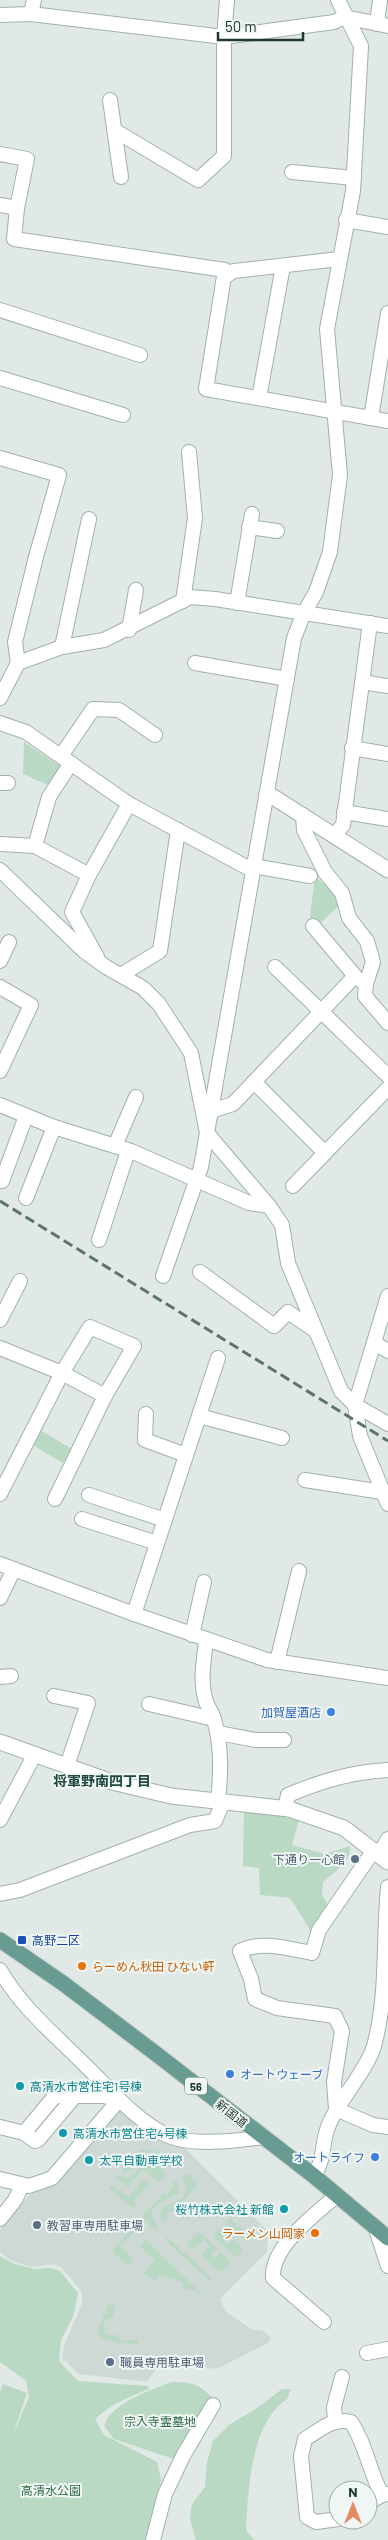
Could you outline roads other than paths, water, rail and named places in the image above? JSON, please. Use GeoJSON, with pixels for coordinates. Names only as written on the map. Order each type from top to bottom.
{"type":"FeatureCollection","features":[{"type":"Feature","properties":{"kind":"main road","name":"新国道"},"geometry":{"type":"LineString","coordinates":[[0,1940],[64,1984],[314,2176],[382,2233]]}},
{"type":"Feature","properties":{"kind":"street"},"geometry":{"type":"LineString","coordinates":[[31,14],[34,0]]}},
{"type":"Feature","properties":{"kind":"street"},"geometry":{"type":"LineString","coordinates":[[114,130],[198,180],[224,156],[224,37],[227,0]]}},
{"type":"Feature","properties":{"kind":"street"},"geometry":{"type":"LineString","coordinates":[[163,1276],[198,1181],[294,638],[304,613],[316,592],[330,552],[340,475],[327,329],[346,220],[353,191],[361,46],[345,17],[345,10],[338,0]]}},
{"type":"Feature","properties":{"kind":"street"},"geometry":{"type":"LineString","coordinates":[[0,15],[31,14],[224,37],[334,22],[345,17],[382,25],[380,0]]}},
{"type":"Feature","properties":{"kind":"street"},"geometry":{"type":"LineString","coordinates":[[110,100],[121,176]]}},
{"type":"Feature","properties":{"kind":"street"},"geometry":{"type":"LineString","coordinates":[[0,154],[28,159],[17,208],[7,238],[225,270],[206,389],[388,421]]}},
{"type":"Feature","properties":{"kind":"street"},"geometry":{"type":"LineString","coordinates":[[292,172],[354,178]]}},
{"type":"Feature","properties":{"kind":"street"},"geometry":{"type":"LineString","coordinates":[[0,205],[17,208]]}},
{"type":"Feature","properties":{"kind":"street"},"geometry":{"type":"LineString","coordinates":[[346,220],[388,227]]}},
{"type":"Feature","properties":{"kind":"street"},"geometry":{"type":"LineString","coordinates":[[224,277],[234,271],[339,260]]}},
{"type":"Feature","properties":{"kind":"street"},"geometry":{"type":"LineString","coordinates":[[259,398],[283,266]]}},
{"type":"Feature","properties":{"kind":"street"},"geometry":{"type":"LineString","coordinates":[[0,310],[140,355]]}},
{"type":"Feature","properties":{"kind":"street"},"geometry":{"type":"LineString","coordinates":[[372,418],[388,313]]}},
{"type":"Feature","properties":{"kind":"street"},"geometry":{"type":"LineString","coordinates":[[0,378],[123,415]]}},
{"type":"Feature","properties":{"kind":"street"},"geometry":{"type":"LineString","coordinates":[[183,601],[195,518],[189,452]]}},
{"type":"Feature","properties":{"kind":"street"},"geometry":{"type":"LineString","coordinates":[[0,458],[60,474],[36,557],[15,642],[18,663],[0,698]]}},
{"type":"Feature","properties":{"kind":"street"},"geometry":{"type":"LineString","coordinates":[[62,647],[89,519]]}},
{"type":"Feature","properties":{"kind":"street"},"geometry":{"type":"LineString","coordinates":[[237,602],[251,521],[277,531]]}},
{"type":"Feature","properties":{"kind":"street"},"geometry":{"type":"LineString","coordinates":[[129,630],[136,590]]}},
{"type":"Feature","properties":{"kind":"street"},"geometry":{"type":"LineString","coordinates":[[18,663],[62,647],[104,640],[129,630],[190,597],[237,602],[388,626]]}},
{"type":"Feature","properties":{"kind":"street"},"geometry":{"type":"LineString","coordinates":[[335,834],[343,825],[370,623]]}},
{"type":"Feature","properties":{"kind":"street"},"geometry":{"type":"LineString","coordinates":[[195,662],[287,679]]}},
{"type":"Feature","properties":{"kind":"street"},"geometry":{"type":"LineString","coordinates":[[362,682],[388,686]]}},
{"type":"Feature","properties":{"kind":"street"},"geometry":{"type":"LineString","coordinates":[[34,846],[49,797],[66,760],[93,710],[119,710],[155,735]]}},
{"type":"Feature","properties":{"kind":"street"},"geometry":{"type":"LineString","coordinates":[[0,723],[26,732],[129,804],[252,868],[310,876]]}},
{"type":"Feature","properties":{"kind":"street"},"geometry":{"type":"LineString","coordinates":[[352,748],[388,754]]}},
{"type":"Feature","properties":{"kind":"street"},"geometry":{"type":"LineString","coordinates":[[267,793],[335,834],[388,870]]}},
{"type":"Feature","properties":{"kind":"street"},"geometry":{"type":"LineString","coordinates":[[98,960],[72,912],[89,875],[129,804]]}},
{"type":"Feature","properties":{"kind":"street"},"geometry":{"type":"LineString","coordinates":[[344,812],[388,819]]}},
{"type":"Feature","properties":{"kind":"street"},"geometry":{"type":"LineString","coordinates":[[211,1111],[233,1104],[321,1011],[360,980],[373,962],[367,941],[349,918],[342,893],[325,872],[304,830],[303,815]]}},
{"type":"Feature","properties":{"kind":"street"},"geometry":{"type":"LineString","coordinates":[[121,976],[160,951],[178,830]]}},
{"type":"Feature","properties":{"kind":"street"},"geometry":{"type":"LineString","coordinates":[[0,844],[34,846],[89,875]]}},
{"type":"Feature","properties":{"kind":"street"},"geometry":{"type":"LineString","coordinates":[[0,870],[84,951],[121,976],[143,988],[160,1004],[191,1053],[207,1133],[269,1206],[282,1225],[288,1263],[341,1391],[354,1405],[388,1424]]}},
{"type":"Feature","properties":{"kind":"street"},"geometry":{"type":"LineString","coordinates":[[313,926],[360,980],[365,996],[388,1023]]}},
{"type":"Feature","properties":{"kind":"street"},"geometry":{"type":"LineString","coordinates":[[0,961],[9,942]]}},
{"type":"Feature","properties":{"kind":"street"},"geometry":{"type":"LineString","coordinates":[[275,967],[388,1076]]}},
{"type":"Feature","properties":{"kind":"street"},"geometry":{"type":"LineString","coordinates":[[0,987],[31,1005],[0,1071]]}},
{"type":"Feature","properties":{"kind":"street"},"geometry":{"type":"LineString","coordinates":[[254,1082],[325,1153]]}},
{"type":"Feature","properties":{"kind":"street"},"geometry":{"type":"LineString","coordinates":[[293,1186],[388,1088]]}},
{"type":"Feature","properties":{"kind":"street"},"geometry":{"type":"LineString","coordinates":[[99,1240],[136,1097]]}},
{"type":"Feature","properties":{"kind":"street"},"geometry":{"type":"LineString","coordinates":[[0,1105],[54,1127],[122,1148],[250,1203],[269,1206]]}},
{"type":"Feature","properties":{"kind":"street"},"geometry":{"type":"LineString","coordinates":[[2,1181],[26,1116]]}},
{"type":"Feature","properties":{"kind":"street"},"geometry":{"type":"LineString","coordinates":[[26,1198],[54,1127]]}},
{"type":"Feature","properties":{"kind":"street"},"geometry":{"type":"LineString","coordinates":[[200,1272],[274,1326],[288,1312],[316,1332]]}},
{"type":"Feature","properties":{"kind":"street"},"geometry":{"type":"LineString","coordinates":[[0,1320],[20,1281]]}},
{"type":"Feature","properties":{"kind":"street"},"geometry":{"type":"LineString","coordinates":[[385,1498],[360,1436],[354,1405],[388,1296]]}},
{"type":"Feature","properties":{"kind":"street"},"geometry":{"type":"LineString","coordinates":[[0,1494],[62,1373],[90,1327],[134,1346],[104,1396],[55,1499]]}},
{"type":"Feature","properties":{"kind":"street"},"geometry":{"type":"LineString","coordinates":[[374,1343],[388,1351]]}},
{"type":"Feature","properties":{"kind":"street"},"geometry":{"type":"LineString","coordinates":[[0,1348],[62,1373],[104,1396]]}},
{"type":"Feature","properties":{"kind":"street"},"geometry":{"type":"LineString","coordinates":[[134,1614],[218,1358]]}},
{"type":"Feature","properties":{"kind":"street"},"geometry":{"type":"LineString","coordinates":[[146,1414],[144,1440],[186,1455]]}},
{"type":"Feature","properties":{"kind":"street"},"geometry":{"type":"LineString","coordinates":[[199,1416],[282,1438]]}},
{"type":"Feature","properties":{"kind":"street"},"geometry":{"type":"LineString","coordinates":[[306,1480],[385,1498]]}},
{"type":"Feature","properties":{"kind":"street"},"geometry":{"type":"LineString","coordinates":[[89,1495],[165,1520]]}},
{"type":"Feature","properties":{"kind":"street"},"geometry":{"type":"LineString","coordinates":[[82,1519],[157,1543]]}},
{"type":"Feature","properties":{"kind":"street"},"geometry":{"type":"LineString","coordinates":[[0,1564],[206,1640],[277,1662],[388,1678]]}},
{"type":"Feature","properties":{"kind":"street"},"geometry":{"type":"LineString","coordinates":[[0,1598],[14,1569]]}},
{"type":"Feature","properties":{"kind":"street"},"geometry":{"type":"LineString","coordinates":[[277,1662],[300,1571]]}},
{"type":"Feature","properties":{"kind":"street"},"geometry":{"type":"LineString","coordinates":[[192,1635],[204,1582]]}},
{"type":"Feature","properties":{"kind":"street"},"geometry":{"type":"LineString","coordinates":[[0,1894],[20,1890],[190,1825],[214,1821],[221,1802],[222,1770],[218,1733],[205,1699],[203,1672],[206,1640]]}},
{"type":"Feature","properties":{"kind":"street"},"geometry":{"type":"LineString","coordinates":[[54,1696],[88,1703],[67,1766]]}},
{"type":"Feature","properties":{"kind":"street"},"geometry":{"type":"LineString","coordinates":[[149,1704],[214,1719]]}},
{"type":"Feature","properties":{"kind":"street"},"geometry":{"type":"LineString","coordinates":[[218,1733],[256,1740],[284,1740]]}},
{"type":"Feature","properties":{"kind":"street"},"geometry":{"type":"LineString","coordinates":[[0,1742],[112,1782],[170,1796],[285,1809],[344,1828],[380,1856]]}},
{"type":"Feature","properties":{"kind":"street"},"geometry":{"type":"LineString","coordinates":[[0,1820],[35,1754]]}},
{"type":"Feature","properties":{"kind":"street"},"geometry":{"type":"LineString","coordinates":[[285,1809],[288,1795],[324,1780],[358,1771],[388,1770]]}},
{"type":"Feature","properties":{"kind":"street"},"geometry":{"type":"LineString","coordinates":[[336,2109],[334,2082],[342,2031],[335,2016],[277,2008],[255,1998],[251,1979],[240,1951],[251,1946],[275,1946],[312,1954],[320,1930],[380,1856],[388,1839]]}},
{"type":"Feature","properties":{"kind":"street"},"geometry":{"type":"LineString","coordinates":[[314,2176],[322,2164],[328,2126],[336,2109],[374,2048],[385,1980],[385,1916],[388,1887]]}},
{"type":"Feature","properties":{"kind":"street"},"geometry":{"type":"LineString","coordinates":[[0,1970],[45,2028],[119,2100],[166,2135],[214,2142],[263,2138]]}},
{"type":"Feature","properties":{"kind":"street"},"geometry":{"type":"LineString","coordinates":[[0,2127],[24,2133],[55,2096],[104,2096],[119,2100]]}},
{"type":"Feature","properties":{"kind":"street"},"geometry":{"type":"LineString","coordinates":[[0,2179],[22,2186],[29,2186],[52,2178],[119,2100]]}},
{"type":"Feature","properties":{"kind":"street"},"geometry":{"type":"LineString","coordinates":[[336,2109],[373,2125],[388,2127]]}},
{"type":"Feature","properties":{"kind":"street"},"geometry":{"type":"LineString","coordinates":[[0,2219],[15,2200],[22,2186]]}},
{"type":"Feature","properties":{"kind":"street"},"geometry":{"type":"LineString","coordinates":[[324,2322],[273,2278],[272,2268],[297,2230],[337,2195]]}},
{"type":"Feature","properties":{"kind":"street"},"geometry":{"type":"LineString","coordinates":[[382,2233],[388,2266]]}},
{"type":"Feature","properties":{"kind":"street"},"geometry":{"type":"LineString","coordinates":[[367,2353],[388,2348]]}},
{"type":"Feature","properties":{"kind":"street"},"geometry":{"type":"LineString","coordinates":[[335,2422],[334,2407],[342,2377]]}},
{"type":"Feature","properties":{"kind":"street"},"geometry":{"type":"LineString","coordinates":[[153,2540],[165,2494],[182,2456],[213,2405]]}},
{"type":"Feature","properties":{"kind":"street"},"geometry":{"type":"LineString","coordinates":[[328,2520],[316,2522],[307,2517],[301,2456],[305,2439],[335,2422],[342,2419],[351,2422],[359,2433],[374,2480],[385,2494]]}},
{"type":"Feature","properties":{"kind":"railway"},"geometry":{"type":"LineString","coordinates":[[0,1201],[388,1441]]}},
{"type":"Feature","properties":{"kind":"place","name":"加賀屋酒店"},"geometry":{"type":"Point","coordinates":[331,1712]}},
{"type":"Feature","properties":{"kind":"place","name":"下通り一心館"},"geometry":{"type":"Point","coordinates":[355,1859]}},
{"type":"Feature","properties":{"kind":"place","name":"高野二区"},"geometry":{"type":"Point","coordinates":[22,1940]}},
{"type":"Feature","properties":{"kind":"place","name":"らーめん秋田 ひない軒"},"geometry":{"type":"Point","coordinates":[82,1966]}},
{"type":"Feature","properties":{"kind":"place","name":"オートウェーブ"},"geometry":{"type":"Point","coordinates":[230,2074]}},
{"type":"Feature","properties":{"kind":"place","name":"高清水市営住宅1号棟"},"geometry":{"type":"Point","coordinates":[20,2086]}},
{"type":"Feature","properties":{"kind":"place","name":"高清水市営住宅4号棟"},"geometry":{"type":"Point","coordinates":[63,2133]}},
{"type":"Feature","properties":{"kind":"place","name":"オートライフ"},"geometry":{"type":"Point","coordinates":[375,2157]}},
{"type":"Feature","properties":{"kind":"place","name":"太平自動車学校"},"geometry":{"type":"Point","coordinates":[89,2160]}},
{"type":"Feature","properties":{"kind":"place","name":"桜竹株式会社 新館"},"geometry":{"type":"Point","coordinates":[284,2209]}},
{"type":"Feature","properties":{"kind":"place","name":"教習車専用駐車場"},"geometry":{"type":"Point","coordinates":[37,2225]}},
{"type":"Feature","properties":{"kind":"place","name":"ラーメン山岡家"},"geometry":{"type":"Point","coordinates":[315,2233]}},
{"type":"Feature","properties":{"kind":"place","name":"職員専用駐車場"},"geometry":{"type":"Point","coordinates":[110,2362]}},
{"type":"Feature","properties":{"kind":"district","name":"将軍野南四丁目"},"geometry":{"type":"Point","coordinates":[102,1780]}},
{"type":"Feature","properties":{"kind":"park label","name":"宗入寺霊墓地"},"geometry":{"type":"Point","coordinates":[160,2421]}},
{"type":"Feature","properties":{"kind":"park label","name":"高清水公園"},"geometry":{"type":"Point","coordinates":[51,2490]}}]}
